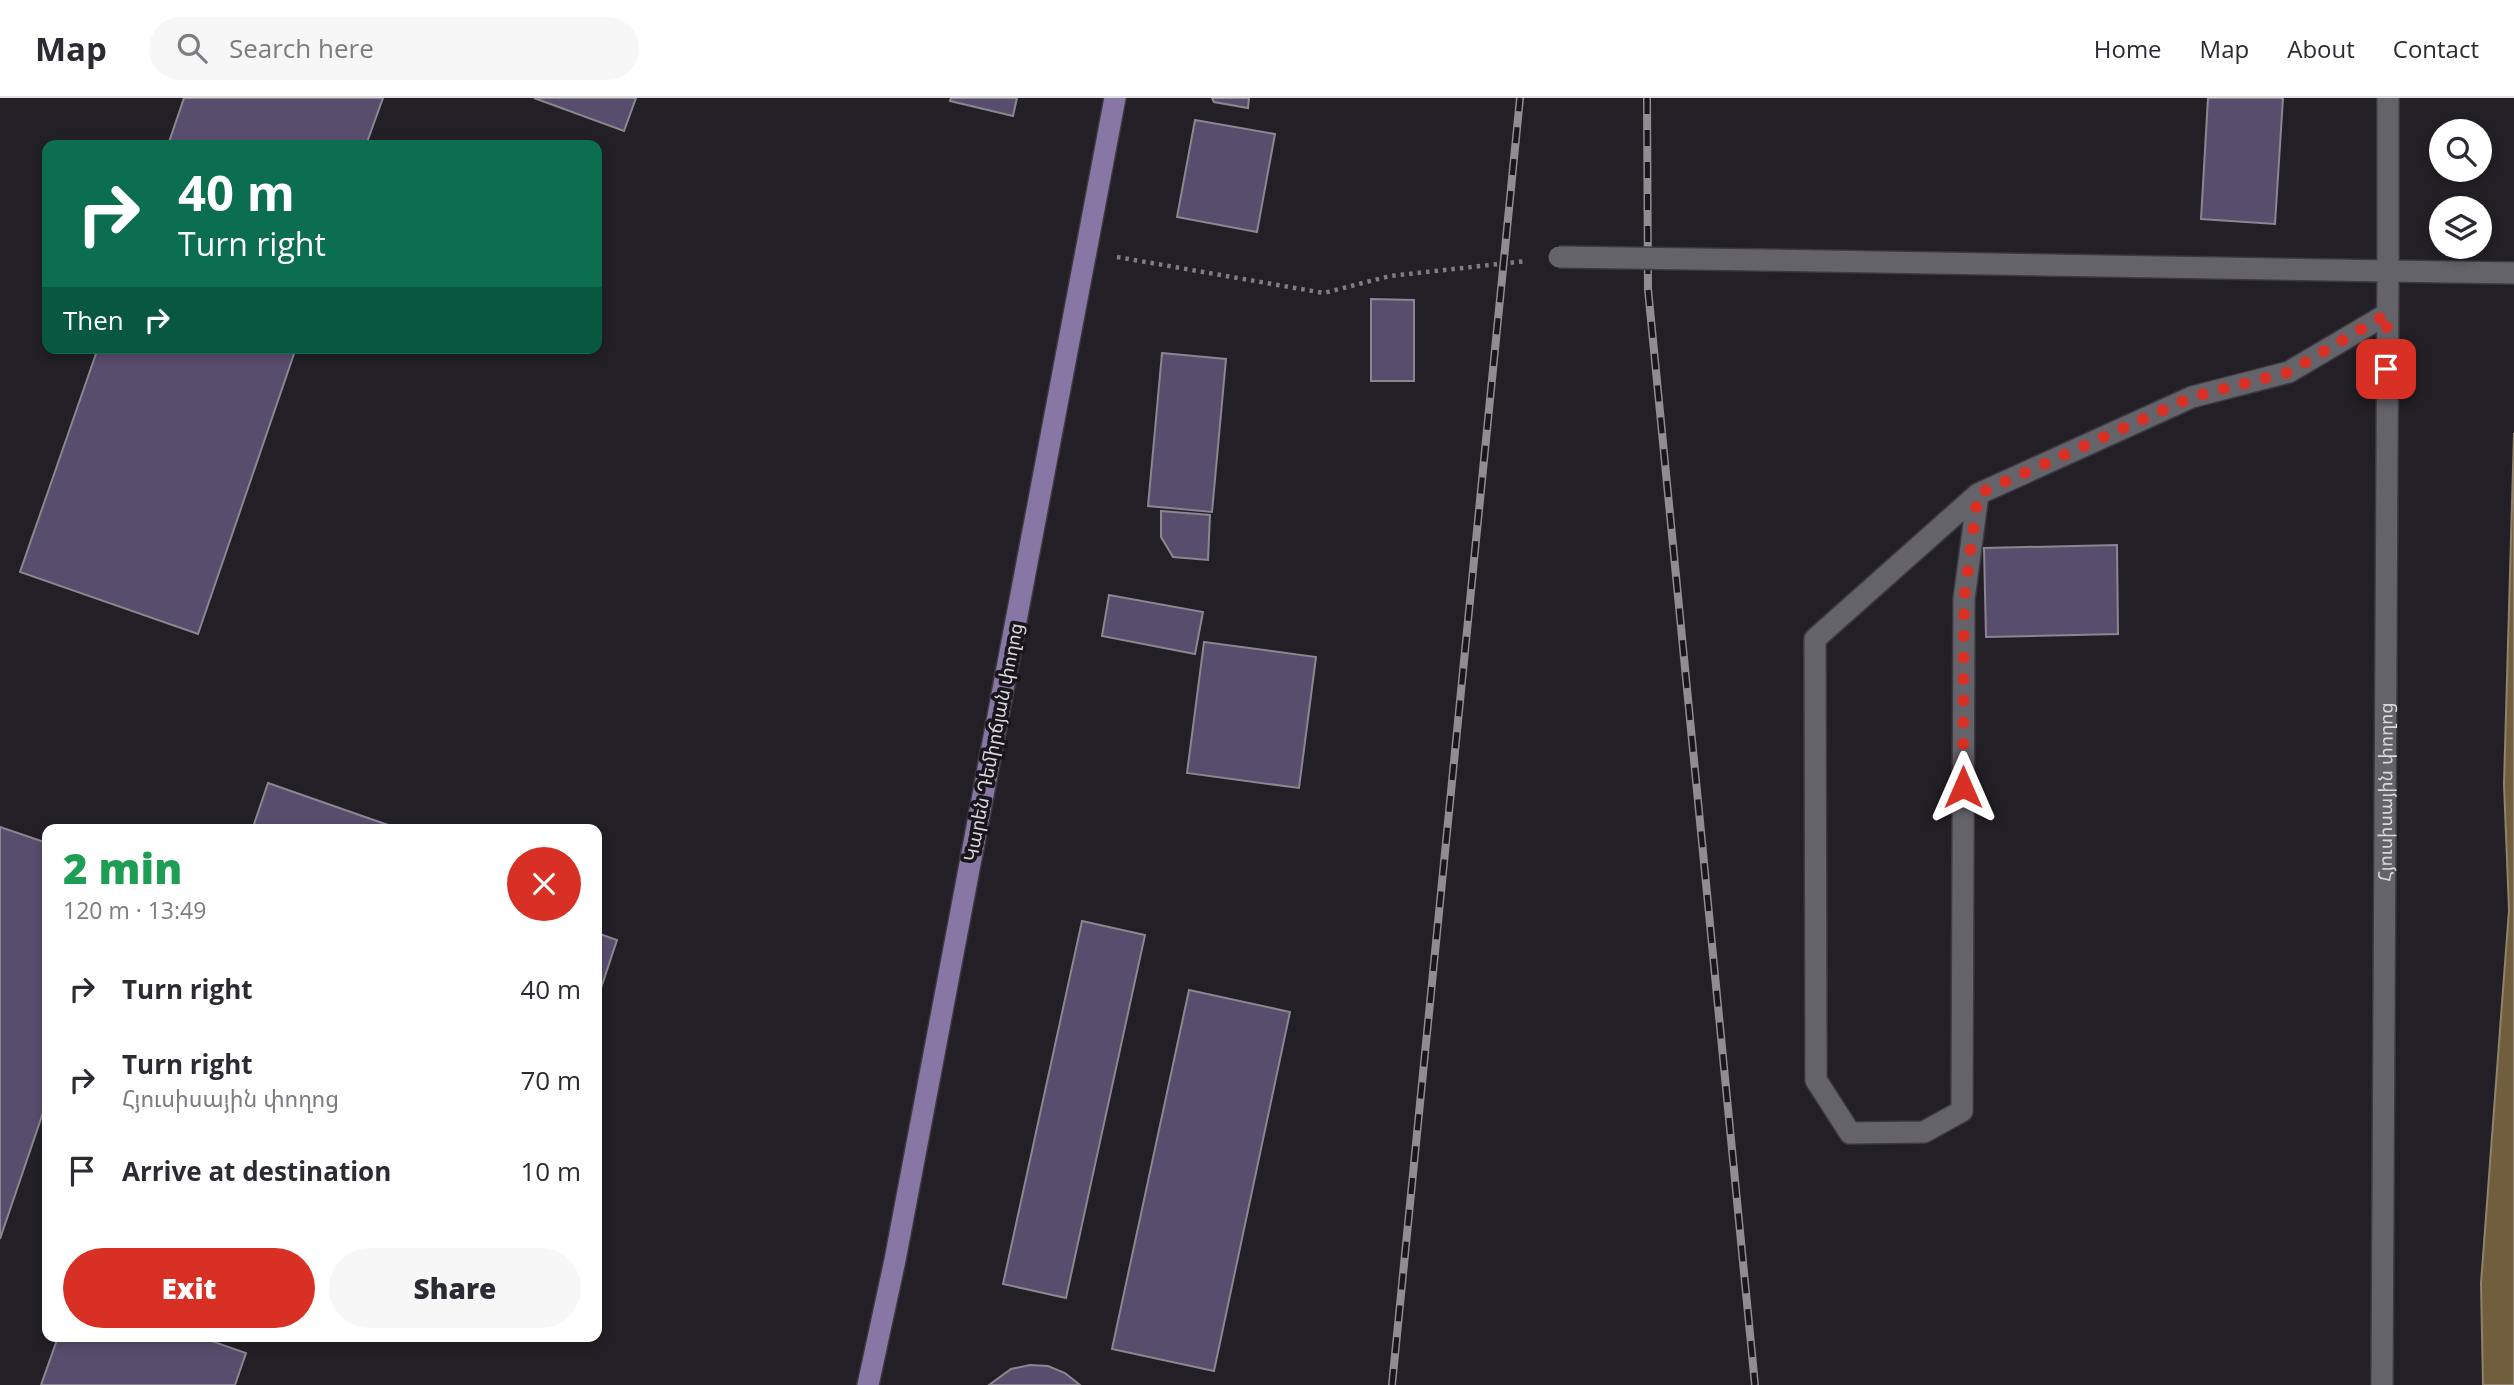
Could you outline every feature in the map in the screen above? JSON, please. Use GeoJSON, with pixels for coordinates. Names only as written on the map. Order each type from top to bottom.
{"type":"FeatureCollection","features":[{"type":"Feature","properties":{"kind":"main road","name":"Կարեն Դեմիրճյան փողոց"},"geometry":{"type":"LineString","coordinates":[[868,1385],[900,1233],[1115,98]]}},
{"type":"Feature","properties":{"kind":"street","name":"Հյուսիսային փողոց"},"geometry":{"type":"LineString","coordinates":[[2382,1385],[2388,98]]}},
{"type":"Feature","properties":{"kind":"street"},"geometry":{"type":"LineString","coordinates":[[1559,257],[2514,272]]}},
{"type":"Feature","properties":{"kind":"street"},"geometry":{"type":"LineString","coordinates":[[1978,494],[1964,599],[1962,1111],[1924,1132],[1850,1133],[1816,1080],[1815,639],[1978,494],[2192,397],[2289,372],[2387,314]]}},
{"type":"Feature","properties":{"kind":"path"},"geometry":{"type":"LineString","coordinates":[[1086,252],[1324,293],[1390,276],[1559,257]]}},
{"type":"Feature","properties":{"kind":"shaded area"},"geometry":{"type":"Polygon","coordinates":[[[2514,433],[2514,1385],[2483,1385],[2481,1283],[2509,910],[2504,784],[2514,433]]]}},
{"type":"Feature","properties":{"kind":"building"},"geometry":{"type":"Polygon","coordinates":[[[184,98],[383,98],[368,140],[170,140],[184,98]]]}},
{"type":"Feature","properties":{"kind":"building"},"geometry":{"type":"Polygon","coordinates":[[[534,98],[636,98],[624,131],[534,98]]]}},
{"type":"Feature","properties":{"kind":"building"},"geometry":{"type":"Polygon","coordinates":[[[951,98],[1017,98],[1013,116],[950,101],[951,98]]]}},
{"type":"Feature","properties":{"kind":"building"},"geometry":{"type":"Polygon","coordinates":[[[1212,98],[1249,98],[1248,108],[1214,102],[1212,98]]]}},
{"type":"Feature","properties":{"kind":"building"},"geometry":{"type":"Polygon","coordinates":[[[2208,98],[2283,98],[2275,224],[2201,219],[2208,98]]]}},
{"type":"Feature","properties":{"kind":"building"},"geometry":{"type":"Polygon","coordinates":[[[1195,120],[1275,134],[1257,232],[1177,217],[1195,120]]]}},
{"type":"Feature","properties":{"kind":"building"},"geometry":{"type":"Polygon","coordinates":[[[1371,299],[1414,300],[1414,381],[1371,381],[1371,299]]]}},
{"type":"Feature","properties":{"kind":"building"},"geometry":{"type":"Polygon","coordinates":[[[1162,353],[1226,359],[1212,512],[1148,506],[1162,353]]]}},
{"type":"Feature","properties":{"kind":"building"},"geometry":{"type":"Polygon","coordinates":[[[96,354],[294,354],[198,634],[20,572],[96,354]]]}},
{"type":"Feature","properties":{"kind":"building"},"geometry":{"type":"Polygon","coordinates":[[[1161,511],[1210,515],[1208,560],[1173,557],[1161,537],[1161,511]]]}},
{"type":"Feature","properties":{"kind":"building"},"geometry":{"type":"Polygon","coordinates":[[[2117,545],[2118,634],[1986,637],[1984,548],[2117,545]]]}},
{"type":"Feature","properties":{"kind":"building"},"geometry":{"type":"Polygon","coordinates":[[[1109,595],[1203,612],[1195,654],[1102,636],[1109,595]]]}},
{"type":"Feature","properties":{"kind":"building"},"geometry":{"type":"Polygon","coordinates":[[[1204,642],[1316,657],[1299,788],[1187,773],[1204,642]]]}},
{"type":"Feature","properties":{"kind":"building"},"geometry":{"type":"Polygon","coordinates":[[[268,783],[385,824],[254,824],[268,783]]]}},
{"type":"Feature","properties":{"kind":"building"},"geometry":{"type":"Polygon","coordinates":[[[0,827],[42,841],[42,1116],[0,1239],[0,827]]]}},
{"type":"Feature","properties":{"kind":"building"},"geometry":{"type":"Polygon","coordinates":[[[1082,921],[1145,935],[1066,1298],[1003,1284],[1082,921]]]}},
{"type":"Feature","properties":{"kind":"building"},"geometry":{"type":"Polygon","coordinates":[[[602,935],[617,940],[602,985],[602,935]]]}},
{"type":"Feature","properties":{"kind":"building"},"geometry":{"type":"Polygon","coordinates":[[[1189,990],[1290,1012],[1214,1371],[1112,1349],[1189,990]]]}},
{"type":"Feature","properties":{"kind":"building"},"geometry":{"type":"Polygon","coordinates":[[[56,1342],[214,1342],[246,1353],[235,1385],[41,1385],[56,1342]]]}},
{"type":"Feature","properties":{"kind":"building"},"geometry":{"type":"Polygon","coordinates":[[[1030,1365],[1048,1366],[1065,1373],[1080,1385],[989,1385],[1011,1369],[1030,1365]]]}},
{"type":"Feature","properties":{"kind":"railway"},"geometry":{"type":"LineString","coordinates":[[1392,1385],[1520,98]]}},
{"type":"Feature","properties":{"kind":"railway"},"geometry":{"type":"LineString","coordinates":[[1647,98],[1648,289],[1755,1385]]}},
{"type":"Feature","properties":{"kind":"route"},"geometry":{"type":"LineString","coordinates":[[1963,787],[1964,599],[1978,494],[2192,397],[2289,372],[2387,314],[2386,369]]}}]}
